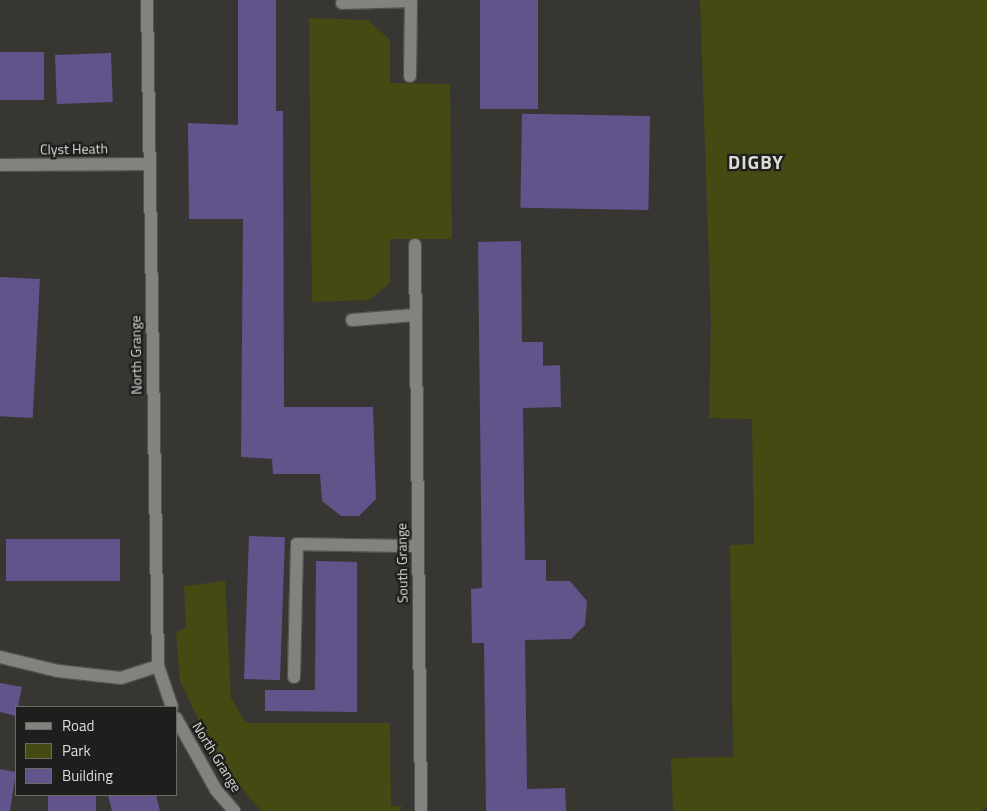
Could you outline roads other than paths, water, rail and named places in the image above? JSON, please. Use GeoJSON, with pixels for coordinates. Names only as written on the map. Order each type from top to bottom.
{"type":"FeatureCollection","features":[{"type":"Feature","properties":{"kind":"street","name":"North Grange"},"geometry":{"type":"LineString","coordinates":[[147,0],[148,164],[158,666],[172,706]]}},
{"type":"Feature","properties":{"kind":"street"},"geometry":{"type":"LineString","coordinates":[[342,3],[411,0],[410,76]]}},
{"type":"Feature","properties":{"kind":"street","name":"Clyst Heath"},"geometry":{"type":"LineString","coordinates":[[0,165],[148,164]]}},
{"type":"Feature","properties":{"kind":"street","name":"South Grange"},"geometry":{"type":"LineString","coordinates":[[415,245],[416,546],[420,811]]}},
{"type":"Feature","properties":{"kind":"street"},"geometry":{"type":"LineString","coordinates":[[352,320],[415,315]]}},
{"type":"Feature","properties":{"kind":"street"},"geometry":{"type":"LineString","coordinates":[[294,677],[297,544],[416,546]]}},
{"type":"Feature","properties":{"kind":"street"},"geometry":{"type":"LineString","coordinates":[[0,657],[58,671],[121,678],[158,666]]}},
{"type":"Feature","properties":{"kind":"street","name":"North Grange"},"geometry":{"type":"LineString","coordinates":[[178,722],[216,790],[234,811]]}},
{"type":"Feature","properties":{"kind":"district","name":"DIGBY"},"geometry":{"type":"Point","coordinates":[756,162]}}]}
